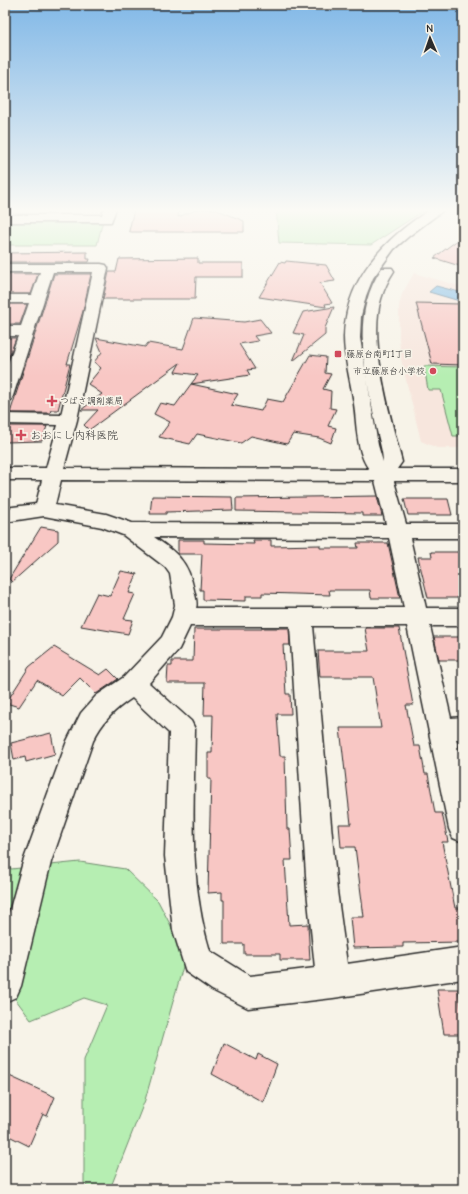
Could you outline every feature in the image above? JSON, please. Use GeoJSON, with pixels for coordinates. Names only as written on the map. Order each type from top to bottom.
{"type":"FeatureCollection","features":[{"type":"Feature","properties":{"kind":"street"},"geometry":{"type":"LineString","coordinates":[[391,265],[382,278],[371,309],[368,334],[384,466],[416,617],[452,729],[463,829]]}},
{"type":"Feature","properties":{"kind":"street"},"geometry":{"type":"LineString","coordinates":[[5,396],[10,368],[26,331],[48,267]]}},
{"type":"Feature","properties":{"kind":"street"},"geometry":{"type":"LineString","coordinates":[[5,268],[101,268],[68,420],[44,509]]}},
{"type":"Feature","properties":{"kind":"street"},"geometry":{"type":"LineString","coordinates":[[5,299],[38,299]]}},
{"type":"Feature","properties":{"kind":"street"},"geometry":{"type":"LineString","coordinates":[[5,331],[26,331]]}},
{"type":"Feature","properties":{"kind":"street"},"geometry":{"type":"LineString","coordinates":[[5,419],[68,420]]}},
{"type":"Feature","properties":{"kind":"street"},"geometry":{"type":"LineString","coordinates":[[5,463],[55,468],[384,466],[463,463]]}},
{"type":"Feature","properties":{"kind":"street"},"geometry":{"type":"LineString","coordinates":[[384,466],[463,475]]}},
{"type":"Feature","properties":{"kind":"street"},"geometry":{"type":"LineString","coordinates":[[5,474],[55,468]]}},
{"type":"Feature","properties":{"kind":"street"},"geometry":{"type":"LineString","coordinates":[[5,515],[44,509],[106,521],[130,530],[156,548],[172,562],[180,572],[186,605],[183,617],[171,643],[133,684],[104,703],[90,721],[80,741],[37,862],[5,986]]}},
{"type":"Feature","properties":{"kind":"street"},"geometry":{"type":"LineString","coordinates":[[130,530],[463,531]]}},
{"type":"Feature","properties":{"kind":"street"},"geometry":{"type":"LineString","coordinates":[[183,617],[463,618]]}},
{"type":"Feature","properties":{"kind":"street"},"geometry":{"type":"LineString","coordinates":[[301,617],[322,891],[332,982]]}},
{"type":"Feature","properties":{"kind":"street"},"geometry":{"type":"LineString","coordinates":[[133,684],[182,730],[179,856],[188,930],[197,961],[223,979],[248,992],[332,982],[463,963]]}},
{"type":"Feature","properties":{"kind":"shaded area","name":"市立藤原台小学校"},"geometry":{"type":"Polygon","coordinates":[[[414,273],[463,287],[463,448],[437,448],[421,441],[401,359],[399,338],[399,306],[402,294],[414,273]]]}},
{"type":"Feature","properties":{"kind":"green space"},"geometry":{"type":"Polygon","coordinates":[[[424,366],[463,367],[463,436],[453,436],[441,390],[428,390],[424,366]]]}},
{"type":"Feature","properties":{"kind":"green space"},"geometry":{"type":"Polygon","coordinates":[[[5,860],[11,869],[80,862],[125,869],[158,901],[171,926],[184,963],[145,1100],[110,1189],[90,1189],[84,1183],[84,1060],[107,1005],[84,998],[31,1020],[5,985],[11,931],[5,914],[5,860]]]}},
{"type":"Feature","properties":{"kind":"water"},"geometry":{"type":"Polygon","coordinates":[[[436,286],[463,293],[463,302],[429,292],[436,286]]]}},
{"type":"Feature","properties":{"kind":"building"},"geometry":{"type":"Polygon","coordinates":[[[118,265],[243,265],[243,277],[196,277],[195,299],[103,299],[109,272],[116,272],[118,265]]]}},
{"type":"Feature","properties":{"kind":"building"},"geometry":{"type":"Polygon","coordinates":[[[278,265],[326,265],[335,281],[320,283],[332,303],[325,304],[326,307],[259,297],[278,265]]]}},
{"type":"Feature","properties":{"kind":"building"},"geometry":{"type":"Polygon","coordinates":[[[5,274],[38,274],[31,294],[5,294],[5,274]]]}},
{"type":"Feature","properties":{"kind":"building"},"geometry":{"type":"Polygon","coordinates":[[[54,274],[91,274],[83,311],[67,364],[70,364],[58,410],[51,410],[50,413],[10,413],[54,274]]]}},
{"type":"Feature","properties":{"kind":"building"},"geometry":{"type":"Polygon","coordinates":[[[416,303],[461,304],[463,310],[463,365],[432,364],[416,303]]]}},
{"type":"Feature","properties":{"kind":"building"},"geometry":{"type":"Polygon","coordinates":[[[5,304],[27,304],[20,324],[5,324],[5,304]]]}},
{"type":"Feature","properties":{"kind":"building"},"geometry":{"type":"Polygon","coordinates":[[[334,307],[325,328],[325,335],[293,361],[304,335],[293,333],[303,312],[334,307]]]}},
{"type":"Feature","properties":{"kind":"building"},"geometry":{"type":"Polygon","coordinates":[[[194,318],[244,322],[260,319],[271,333],[254,336],[258,341],[239,344],[255,369],[247,370],[250,375],[191,384],[198,375],[175,372],[180,363],[89,430],[84,425],[98,410],[81,410],[102,394],[88,384],[101,368],[94,362],[102,352],[96,338],[145,347],[148,343],[183,349],[194,318]]]}},
{"type":"Feature","properties":{"kind":"building"},"geometry":{"type":"Polygon","coordinates":[[[5,338],[16,338],[9,357],[5,357],[5,338]]]}},
{"type":"Feature","properties":{"kind":"building"},"geometry":{"type":"Polygon","coordinates":[[[310,355],[326,357],[325,373],[331,374],[323,389],[331,391],[330,408],[336,409],[328,426],[336,428],[331,443],[319,438],[293,434],[287,444],[251,436],[241,443],[197,434],[190,444],[159,437],[170,422],[154,414],[160,403],[175,406],[191,384],[238,394],[231,405],[261,411],[267,399],[283,402],[310,355]]]}},
{"type":"Feature","properties":{"kind":"building"},"geometry":{"type":"Polygon","coordinates":[[[5,426],[47,426],[42,441],[5,442],[5,426]]]}},
{"type":"Feature","properties":{"kind":"building"},"geometry":{"type":"Polygon","coordinates":[[[152,496],[232,497],[233,510],[166,512],[166,514],[150,514],[152,496]]]}},
{"type":"Feature","properties":{"kind":"building"},"geometry":{"type":"Polygon","coordinates":[[[377,496],[382,516],[362,516],[362,513],[236,511],[236,498],[377,496]]]}},
{"type":"Feature","properties":{"kind":"building"},"geometry":{"type":"Polygon","coordinates":[[[404,499],[448,499],[452,515],[408,515],[404,499]]]}},
{"type":"Feature","properties":{"kind":"building"},"geometry":{"type":"Polygon","coordinates":[[[41,527],[58,530],[58,541],[12,582],[9,579],[41,527]]]}},
{"type":"Feature","properties":{"kind":"building"},"geometry":{"type":"Polygon","coordinates":[[[178,540],[204,540],[204,543],[254,544],[253,540],[271,540],[271,546],[320,545],[320,548],[358,548],[357,543],[388,543],[400,598],[371,598],[370,590],[329,590],[330,595],[262,593],[262,596],[246,596],[246,601],[203,600],[203,590],[200,590],[202,554],[178,554],[178,540]]]}},
{"type":"Feature","properties":{"kind":"building"},"geometry":{"type":"Polygon","coordinates":[[[431,552],[463,552],[463,595],[458,595],[458,598],[428,598],[418,557],[432,557],[431,552]]]}},
{"type":"Feature","properties":{"kind":"building"},"geometry":{"type":"Polygon","coordinates":[[[121,571],[137,574],[129,593],[135,594],[124,619],[133,620],[128,634],[81,626],[97,593],[110,596],[121,571]]]}},
{"type":"Feature","properties":{"kind":"building"},"geometry":{"type":"Polygon","coordinates":[[[289,628],[290,645],[283,645],[286,694],[290,694],[291,714],[277,714],[280,756],[285,756],[287,829],[290,829],[292,860],[285,860],[289,925],[308,924],[310,960],[280,960],[280,954],[244,954],[244,944],[224,944],[224,900],[222,900],[222,892],[208,893],[211,779],[208,779],[208,753],[212,753],[213,715],[204,715],[205,683],[167,683],[168,666],[172,666],[172,661],[193,661],[194,629],[289,628]]]}},
{"type":"Feature","properties":{"kind":"building"},"geometry":{"type":"Polygon","coordinates":[[[365,628],[399,628],[413,705],[406,705],[414,746],[420,746],[425,774],[428,774],[435,813],[442,813],[448,842],[442,842],[455,908],[460,908],[463,921],[463,942],[403,943],[403,947],[353,948],[350,917],[364,917],[355,847],[341,847],[339,824],[351,824],[340,728],[381,728],[373,677],[320,677],[318,651],[369,651],[365,628]]]}},
{"type":"Feature","properties":{"kind":"building"},"geometry":{"type":"Polygon","coordinates":[[[434,637],[463,637],[463,660],[439,660],[434,637]]]}},
{"type":"Feature","properties":{"kind":"building"},"geometry":{"type":"Polygon","coordinates":[[[54,647],[100,675],[108,669],[118,679],[96,694],[80,678],[62,696],[37,680],[19,707],[6,703],[29,667],[54,647]]]}},
{"type":"Feature","properties":{"kind":"building"},"geometry":{"type":"Polygon","coordinates":[[[51,733],[55,754],[26,762],[25,757],[14,760],[11,743],[51,733]]]}},
{"type":"Feature","properties":{"kind":"building"},"geometry":{"type":"Polygon","coordinates":[[[437,989],[458,989],[463,1017],[463,1034],[444,1034],[437,989]]]}},
{"type":"Feature","properties":{"kind":"building"},"geometry":{"type":"Polygon","coordinates":[[[224,1043],[256,1060],[258,1054],[277,1064],[263,1102],[212,1074],[224,1043]]]}},
{"type":"Feature","properties":{"kind":"building"},"geometry":{"type":"Polygon","coordinates":[[[5,1074],[55,1097],[47,1116],[43,1114],[29,1146],[5,1134],[5,1074]]]}},
{"type":"Feature","properties":{"kind":"place","name":"藤原台南町1丁目"},"geometry":{"type":"Point","coordinates":[338,354]}},
{"type":"Feature","properties":{"kind":"place","name":"市立藤原台小学校"},"geometry":{"type":"Point","coordinates":[433,371]}},
{"type":"Feature","properties":{"kind":"place","name":"つばさ調剤薬局"},"geometry":{"type":"Point","coordinates":[52,401]}},
{"type":"Feature","properties":{"kind":"place","name":"おおにし内科医院"},"geometry":{"type":"Point","coordinates":[21,435]}}]}
